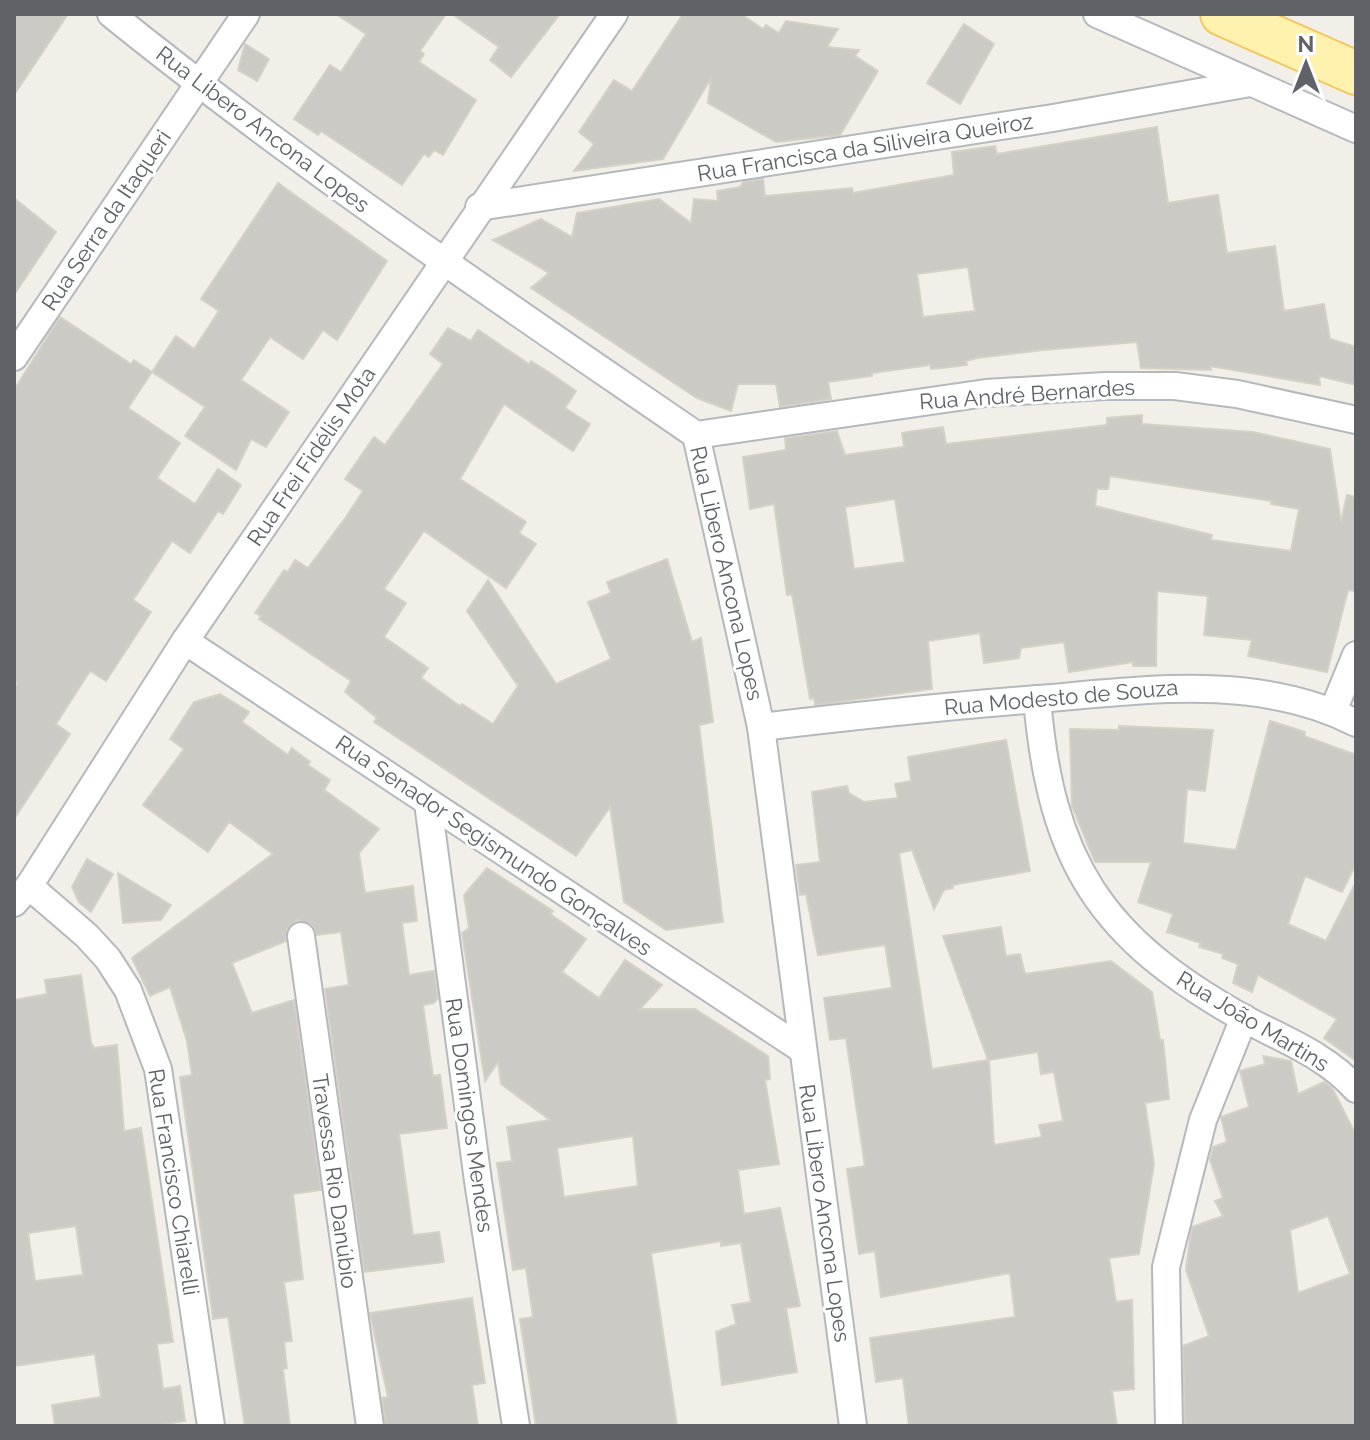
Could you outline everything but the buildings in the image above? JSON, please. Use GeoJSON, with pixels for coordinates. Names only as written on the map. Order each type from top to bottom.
{"type":"FeatureCollection","features":[{"type":"Feature","properties":{"kind":"main road"},"geometry":{"type":"LineString","coordinates":[[1222,14],[1356,73]]}},
{"type":"Feature","properties":{"kind":"street","name":"Rua Libero Ancona Lopes"},"geometry":{"type":"LineString","coordinates":[[111,14],[198,84],[443,261],[696,435],[761,727],[853,1426]]}},
{"type":"Feature","properties":{"kind":"street","name":"Rua Serra da Itaqueri"},"geometry":{"type":"LineString","coordinates":[[14,357],[246,14]]}},
{"type":"Feature","properties":{"kind":"street","name":"Rua Frei Fidélis Mota"},"geometry":{"type":"LineString","coordinates":[[21,894],[185,641],[479,207],[614,14]]}},
{"type":"Feature","properties":{"kind":"street"},"geometry":{"type":"LineString","coordinates":[[1097,14],[1356,129]]}},
{"type":"Feature","properties":{"kind":"street","name":"Rua Francisca da Siliveira Queiroz"},"geometry":{"type":"LineString","coordinates":[[479,207],[1053,118],[1250,83]]}},
{"type":"Feature","properties":{"kind":"street","name":"Rua André Bernardes"},"geometry":{"type":"LineString","coordinates":[[696,435],[853,409],[986,393],[1105,386],[1175,386],[1237,394],[1356,420]]}},
{"type":"Feature","properties":{"kind":"street","name":"Rua Senador Segismundo Gonçalves"},"geometry":{"type":"LineString","coordinates":[[185,641],[803,1050]]}},
{"type":"Feature","properties":{"kind":"street"},"geometry":{"type":"LineString","coordinates":[[1344,717],[1356,655]]}},
{"type":"Feature","properties":{"kind":"street","name":"Rua Modesto de Souza"},"geometry":{"type":"LineString","coordinates":[[761,727],[1186,687],[1251,692],[1344,717]]}},
{"type":"Feature","properties":{"kind":"street","name":"Rua João Martins"},"geometry":{"type":"LineString","coordinates":[[1037,699],[1042,759],[1053,807],[1073,858],[1095,896],[1137,945],[1185,984],[1323,1059],[1356,1089]]}},
{"type":"Feature","properties":{"kind":"street","name":"Rua Domingos Mendes"},"geometry":{"type":"LineString","coordinates":[[428,803],[476,1166],[516,1426]]}},
{"type":"Feature","properties":{"kind":"street","name":"Rua Francisco Chiarelli"},"geometry":{"type":"LineString","coordinates":[[21,894],[108,959],[128,990],[158,1069],[211,1426]]}},
{"type":"Feature","properties":{"kind":"street","name":"Travessa Rio Danúbio"},"geometry":{"type":"LineString","coordinates":[[301,936],[370,1426]]}},
{"type":"Feature","properties":{"kind":"street"},"geometry":{"type":"LineString","coordinates":[[1169,1426],[1166,1267],[1203,1120],[1244,1018]]}}]}
